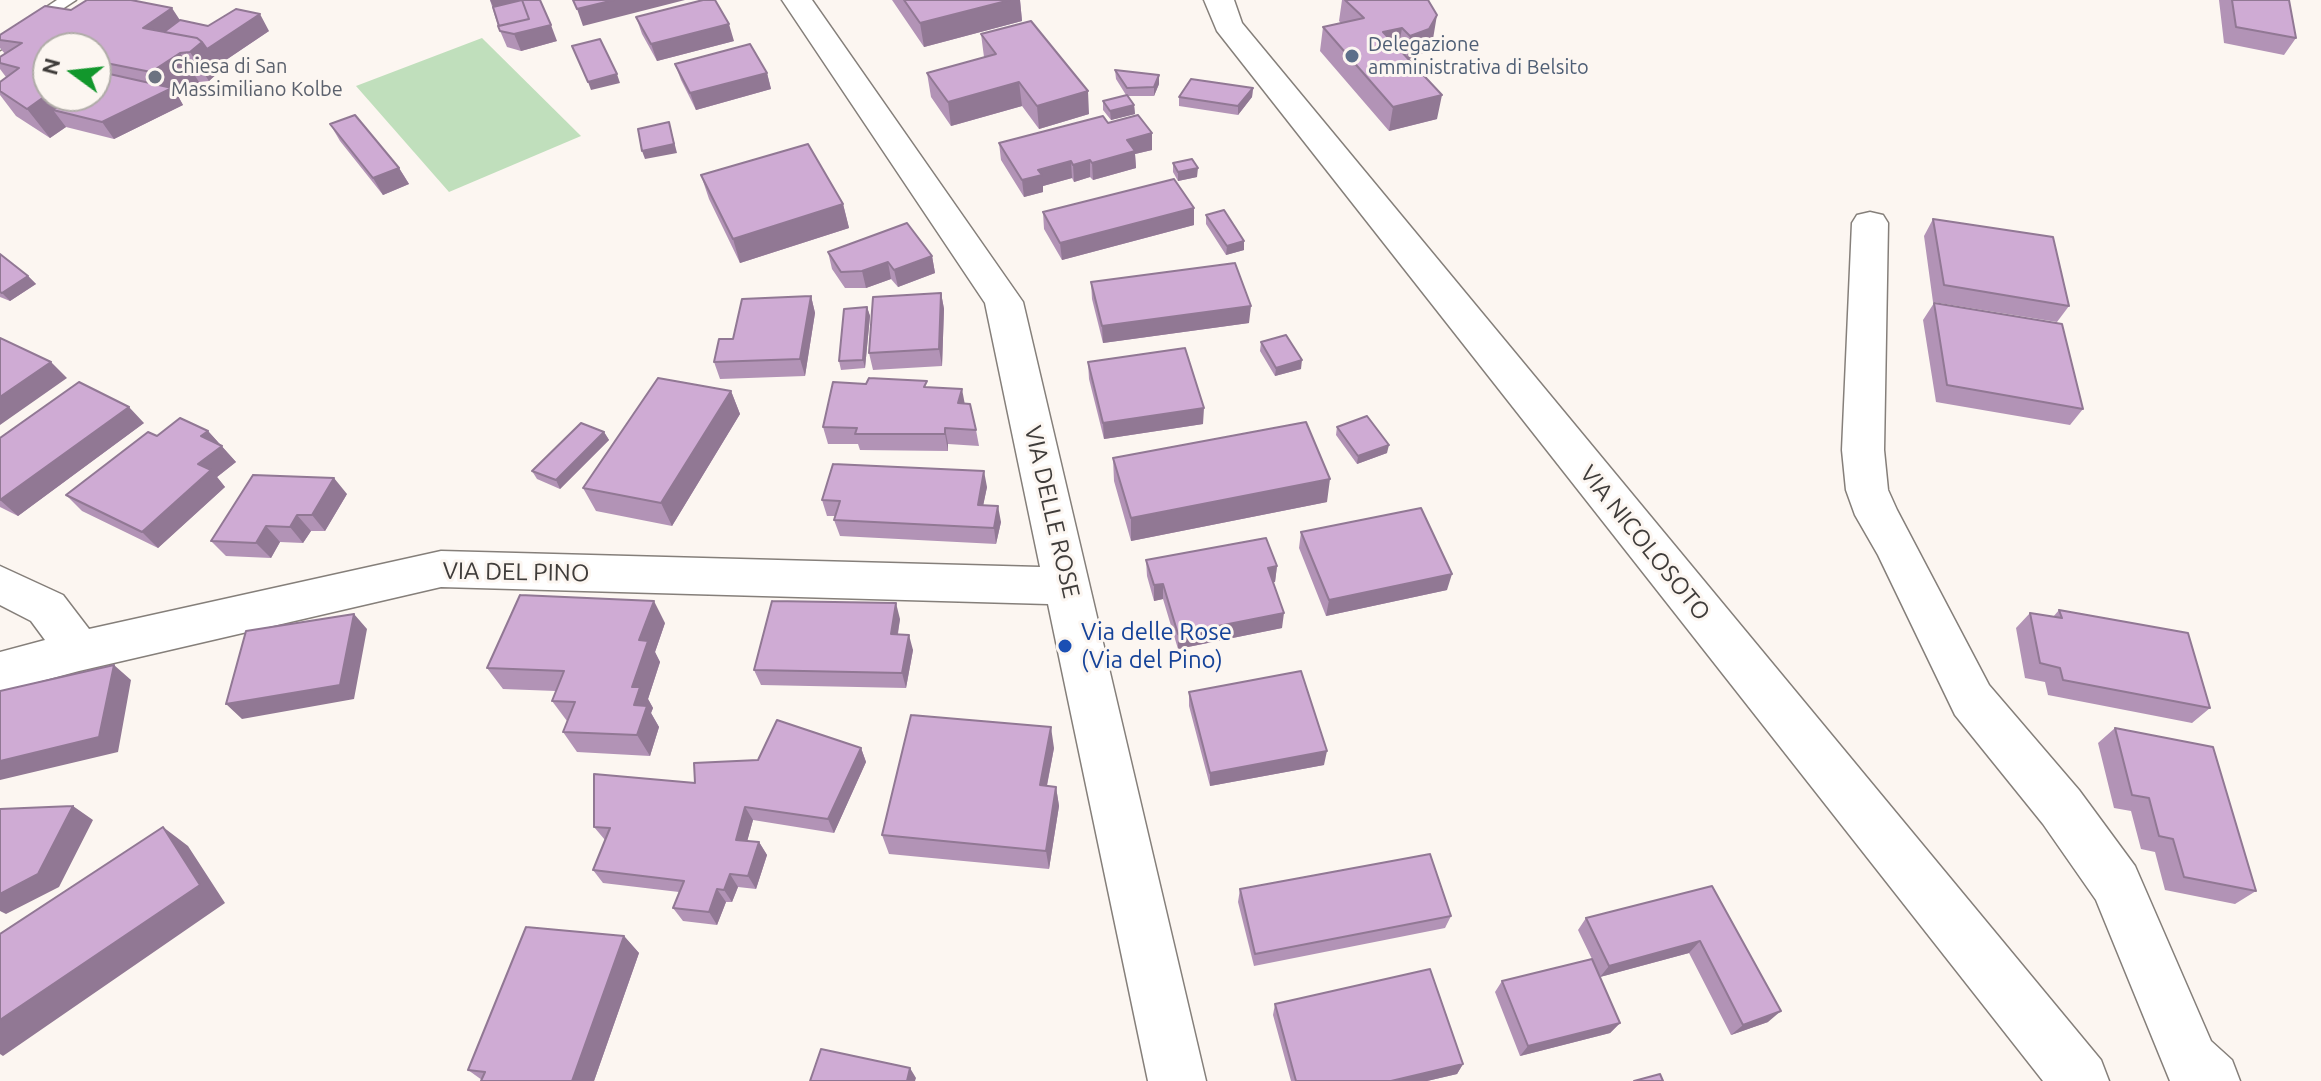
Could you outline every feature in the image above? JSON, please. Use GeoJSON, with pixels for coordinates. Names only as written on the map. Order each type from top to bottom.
{"type":"FeatureCollection","features":[{"type":"Feature","properties":{"kind":"street","name":"VIA DELLE ROSE"},"geometry":{"type":"LineString","coordinates":[[797,0],[1004,302],[1177,1081]]}},
{"type":"Feature","properties":{"kind":"street","name":"VIA NICOLOSOTO"},"geometry":{"type":"LineString","coordinates":[[1219,0],[1228,25],[2080,1081]]}},
{"type":"Feature","properties":{"kind":"street"},"geometry":{"type":"LineString","coordinates":[[1870,223],[1863,450],[1867,490],[1972,700],[2061,807],[2116,884],[2191,1061],[2211,1081]]}},
{"type":"Feature","properties":{"kind":"street","name":"VIA DEL PINO"},"geometry":{"type":"LineString","coordinates":[[0,672],[79,651],[441,569],[1069,586]]}},
{"type":"Feature","properties":{"kind":"street"},"geometry":{"type":"LineString","coordinates":[[0,584],[47,608],[79,651]]}},
{"type":"Feature","properties":{"kind":"lane"},"geometry":{"type":"LineString","coordinates":[[0,45],[68,0]]}},
{"type":"Feature","properties":{"kind":"green space"},"geometry":{"type":"Polygon","coordinates":[[[482,38],[581,136],[449,192],[356,86],[482,38]]]}},
{"type":"Feature","properties":{"kind":"building"},"geometry":{"type":"Polygon","coordinates":[[[87,0],[131,0],[172,8],[143,28],[197,38],[202,42],[190,52],[180,53],[151,72],[112,64],[112,32],[32,32],[32,105],[27,109],[0,91],[0,82],[19,68],[0,63],[0,57],[22,43],[0,40],[0,35],[45,6],[71,10],[87,0]]]}},
{"type":"Feature","properties":{"kind":"building"},"geometry":{"type":"Polygon","coordinates":[[[522,0],[540,0],[551,25],[514,34],[500,31],[498,26],[529,19],[522,0]]]}},
{"type":"Feature","properties":{"kind":"building"},"geometry":{"type":"Polygon","coordinates":[[[522,0],[529,19],[499,26],[493,7],[522,0]]]}},
{"type":"Feature","properties":{"kind":"building"},"geometry":{"type":"Polygon","coordinates":[[[573,0],[614,0],[577,9],[573,0]]]}},
{"type":"Feature","properties":{"kind":"building"},"geometry":{"type":"Polygon","coordinates":[[[703,0],[715,0],[729,24],[651,44],[636,17],[703,0]]]}},
{"type":"Feature","properties":{"kind":"building"},"geometry":{"type":"Polygon","coordinates":[[[904,0],[1010,0],[920,23],[904,0]]]}},
{"type":"Feature","properties":{"kind":"building"},"geometry":{"type":"Polygon","coordinates":[[[1345,0],[1428,0],[1437,15],[1429,29],[1410,36],[1402,28],[1383,32],[1442,95],[1393,107],[1323,27],[1364,18],[1345,0]]]}},
{"type":"Feature","properties":{"kind":"building"},"geometry":{"type":"Polygon","coordinates":[[[2232,0],[2289,0],[2296,38],[2236,27],[2232,0]]]}},
{"type":"Feature","properties":{"kind":"building"},"geometry":{"type":"Polygon","coordinates":[[[236,9],[260,14],[207,49],[197,38],[164,32],[180,20],[208,26],[236,9]]]}},
{"type":"Feature","properties":{"kind":"building"},"geometry":{"type":"Polygon","coordinates":[[[1031,21],[1088,91],[1037,106],[1019,82],[948,102],[927,73],[996,54],[981,34],[1031,21]]]}},
{"type":"Feature","properties":{"kind":"building"},"geometry":{"type":"Polygon","coordinates":[[[600,39],[617,74],[588,82],[572,46],[600,39]]]}},
{"type":"Feature","properties":{"kind":"building"},"geometry":{"type":"Polygon","coordinates":[[[750,44],[767,73],[690,93],[675,64],[750,44]]]}},
{"type":"Feature","properties":{"kind":"building"},"geometry":{"type":"Polygon","coordinates":[[[1115,70],[1159,75],[1154,87],[1127,88],[1115,70]]]}},
{"type":"Feature","properties":{"kind":"building"},"geometry":{"type":"Polygon","coordinates":[[[112,75],[172,88],[102,122],[61,112],[112,112],[112,75]]]}},
{"type":"Feature","properties":{"kind":"building"},"geometry":{"type":"Polygon","coordinates":[[[1191,79],[1253,88],[1238,106],[1179,97],[1191,79]]]}},
{"type":"Feature","properties":{"kind":"building"},"geometry":{"type":"Polygon","coordinates":[[[1127,95],[1134,105],[1110,111],[1103,101],[1127,95]]]}},
{"type":"Feature","properties":{"kind":"building"},"geometry":{"type":"Polygon","coordinates":[[[355,115],[399,168],[373,178],[330,124],[355,115]]]}},
{"type":"Feature","properties":{"kind":"building"},"geometry":{"type":"Polygon","coordinates":[[[1138,115],[1152,133],[1127,140],[1135,151],[1092,163],[1090,160],[1073,165],[1071,161],[1038,170],[1042,175],[1022,180],[999,143],[1103,116],[1108,123],[1138,115]]]}},
{"type":"Feature","properties":{"kind":"building"},"geometry":{"type":"Polygon","coordinates":[[[669,122],[674,144],[642,151],[638,129],[669,122]]]}},
{"type":"Feature","properties":{"kind":"building"},"geometry":{"type":"Polygon","coordinates":[[[808,144],[843,204],[733,239],[701,175],[808,144]]]}},
{"type":"Feature","properties":{"kind":"building"},"geometry":{"type":"Polygon","coordinates":[[[1192,159],[1198,168],[1178,172],[1173,163],[1192,159]]]}},
{"type":"Feature","properties":{"kind":"building"},"geometry":{"type":"Polygon","coordinates":[[[1174,179],[1194,208],[1060,243],[1043,212],[1174,179]]]}},
{"type":"Feature","properties":{"kind":"building"},"geometry":{"type":"Polygon","coordinates":[[[1224,210],[1244,241],[1227,246],[1206,215],[1224,210]]]}},
{"type":"Feature","properties":{"kind":"building"},"geometry":{"type":"Polygon","coordinates":[[[1933,219],[2053,237],[2069,306],[1944,285],[1933,219]]]}},
{"type":"Feature","properties":{"kind":"building"},"geometry":{"type":"Polygon","coordinates":[[[907,223],[932,256],[894,270],[888,262],[862,271],[841,272],[828,252],[907,223]]]}},
{"type":"Feature","properties":{"kind":"building"},"geometry":{"type":"Polygon","coordinates":[[[0,254],[28,276],[2,293],[0,292],[0,254]]]}},
{"type":"Feature","properties":{"kind":"building"},"geometry":{"type":"Polygon","coordinates":[[[1235,263],[1251,306],[1102,326],[1091,282],[1235,263]]]}},
{"type":"Feature","properties":{"kind":"building"},"geometry":{"type":"Polygon","coordinates":[[[941,293],[939,349],[869,353],[873,297],[941,293]]]}},
{"type":"Feature","properties":{"kind":"building"},"geometry":{"type":"Polygon","coordinates":[[[811,296],[800,359],[714,362],[719,339],[733,339],[742,299],[811,296]]]}},
{"type":"Feature","properties":{"kind":"building"},"geometry":{"type":"Polygon","coordinates":[[[1934,303],[2062,324],[2083,409],[1947,385],[1934,303]]]}},
{"type":"Feature","properties":{"kind":"building"},"geometry":{"type":"Polygon","coordinates":[[[867,307],[863,360],[839,361],[844,309],[867,307]]]}},
{"type":"Feature","properties":{"kind":"building"},"geometry":{"type":"Polygon","coordinates":[[[1286,335],[1302,360],[1276,368],[1261,342],[1286,335]]]}},
{"type":"Feature","properties":{"kind":"building"},"geometry":{"type":"Polygon","coordinates":[[[0,338],[51,362],[0,397],[0,338]]]}},
{"type":"Feature","properties":{"kind":"building"},"geometry":{"type":"Polygon","coordinates":[[[1185,348],[1204,408],[1103,423],[1088,362],[1185,348]]]}},
{"type":"Feature","properties":{"kind":"building"},"geometry":{"type":"Polygon","coordinates":[[[658,378],[731,391],[661,503],[583,488],[658,378]]]}},
{"type":"Feature","properties":{"kind":"building"},"geometry":{"type":"Polygon","coordinates":[[[869,378],[927,381],[924,387],[962,389],[958,403],[970,404],[976,430],[945,428],[945,434],[855,434],[857,428],[823,427],[833,382],[866,384],[869,378]]]}},
{"type":"Feature","properties":{"kind":"building"},"geometry":{"type":"Polygon","coordinates":[[[79,382],[129,407],[0,500],[0,438],[79,382]]]}},
{"type":"Feature","properties":{"kind":"building"},"geometry":{"type":"Polygon","coordinates":[[[1367,416],[1389,445],[1358,456],[1337,427],[1367,416]]]}},
{"type":"Feature","properties":{"kind":"building"},"geometry":{"type":"Polygon","coordinates":[[[180,418],[208,431],[201,436],[222,446],[198,464],[211,470],[142,532],[66,495],[148,432],[157,436],[180,418]]]}},
{"type":"Feature","properties":{"kind":"building"},"geometry":{"type":"Polygon","coordinates":[[[1306,422],[1330,479],[1131,518],[1113,458],[1306,422]]]}},
{"type":"Feature","properties":{"kind":"building"},"geometry":{"type":"Polygon","coordinates":[[[581,423],[604,432],[556,480],[532,471],[581,423]]]}},
{"type":"Feature","properties":{"kind":"building"},"geometry":{"type":"Polygon","coordinates":[[[833,464],[984,471],[978,505],[998,506],[994,528],[834,520],[840,501],[822,500],[833,464]]]}},
{"type":"Feature","properties":{"kind":"building"},"geometry":{"type":"Polygon","coordinates":[[[253,475],[334,478],[312,515],[297,515],[290,527],[266,526],[256,543],[211,541],[253,475]]]}},
{"type":"Feature","properties":{"kind":"building"},"geometry":{"type":"Polygon","coordinates":[[[1421,508],[1452,574],[1329,600],[1301,532],[1421,508]]]}},
{"type":"Feature","properties":{"kind":"building"},"geometry":{"type":"Polygon","coordinates":[[[1266,538],[1277,566],[1268,568],[1284,613],[1178,634],[1163,584],[1154,585],[1146,560],[1266,538]]]}},
{"type":"Feature","properties":{"kind":"building"},"geometry":{"type":"Polygon","coordinates":[[[520,595],[654,601],[639,640],[648,641],[632,687],[640,687],[634,705],[647,706],[637,735],[563,732],[575,702],[552,701],[564,671],[487,668],[520,595]]]}},
{"type":"Feature","properties":{"kind":"building"},"geometry":{"type":"Polygon","coordinates":[[[772,601],[896,603],[891,634],[909,635],[902,673],[754,670],[772,601]]]}},
{"type":"Feature","properties":{"kind":"building"},"geometry":{"type":"Polygon","coordinates":[[[2059,610],[2188,633],[2210,708],[2063,680],[2060,668],[2040,663],[2030,613],[2062,618],[2059,610]]]}},
{"type":"Feature","properties":{"kind":"building"},"geometry":{"type":"Polygon","coordinates":[[[354,614],[340,685],[226,704],[246,631],[354,614]]]}},
{"type":"Feature","properties":{"kind":"building"},"geometry":{"type":"Polygon","coordinates":[[[114,665],[99,737],[0,761],[0,691],[114,665]]]}},
{"type":"Feature","properties":{"kind":"building"},"geometry":{"type":"Polygon","coordinates":[[[1301,671],[1327,751],[1210,773],[1189,692],[1301,671]]]}},
{"type":"Feature","properties":{"kind":"building"},"geometry":{"type":"Polygon","coordinates":[[[911,715],[1051,727],[1040,785],[1056,787],[1046,851],[882,835],[911,715]]]}},
{"type":"Feature","properties":{"kind":"building"},"geometry":{"type":"Polygon","coordinates":[[[777,720],[861,748],[828,819],[745,807],[736,840],[759,842],[748,876],[730,874],[724,890],[717,889],[709,912],[673,908],[684,881],[593,870],[610,828],[594,827],[594,774],[695,783],[694,763],[758,760],[777,720]]]}},
{"type":"Feature","properties":{"kind":"building"},"geometry":{"type":"Polygon","coordinates":[[[2115,728],[2213,747],[2256,891],[2184,877],[2173,839],[2159,836],[2149,798],[2132,795],[2115,728]]]}},
{"type":"Feature","properties":{"kind":"building"},"geometry":{"type":"Polygon","coordinates":[[[73,806],[38,874],[0,894],[0,809],[73,806]]]}},
{"type":"Feature","properties":{"kind":"building"},"geometry":{"type":"Polygon","coordinates":[[[163,827],[200,885],[0,1020],[0,934],[163,827]]]}},
{"type":"Feature","properties":{"kind":"building"},"geometry":{"type":"Polygon","coordinates":[[[1430,854],[1451,916],[1255,954],[1240,889],[1430,854]]]}},
{"type":"Feature","properties":{"kind":"building"},"geometry":{"type":"Polygon","coordinates":[[[1712,886],[1781,1011],[1743,1025],[1700,941],[1609,966],[1586,918],[1712,886]]]}},
{"type":"Feature","properties":{"kind":"building"},"geometry":{"type":"Polygon","coordinates":[[[526,927],[624,936],[572,1081],[481,1081],[485,1072],[468,1070],[526,927]]]}},
{"type":"Feature","properties":{"kind":"building"},"geometry":{"type":"Polygon","coordinates":[[[1592,959],[1620,1023],[1528,1046],[1502,981],[1592,959]]]}},
{"type":"Feature","properties":{"kind":"building"},"geometry":{"type":"Polygon","coordinates":[[[1430,969],[1463,1064],[1391,1081],[1296,1081],[1275,1004],[1430,969]]]}},
{"type":"Feature","properties":{"kind":"building"},"geometry":{"type":"Polygon","coordinates":[[[821,1049],[910,1068],[907,1081],[810,1081],[821,1049]]]}},
{"type":"Feature","properties":{"kind":"building"},"geometry":{"type":"Polygon","coordinates":[[[1660,1074],[1663,1081],[1634,1081],[1660,1074]]]}},
{"type":"Feature","properties":{"kind":"place","name":"Delegazione amministrativa di Belsito"},"geometry":{"type":"Point","coordinates":[1352,56]}},
{"type":"Feature","properties":{"kind":"place","name":"Chiesa di San Massimiliano Kolbe"},"geometry":{"type":"Point","coordinates":[155,77]}},
{"type":"Feature","properties":{"kind":"place","name":"Via delle Rose (Via del Pino)"},"geometry":{"type":"Point","coordinates":[1065,646]}}]}
